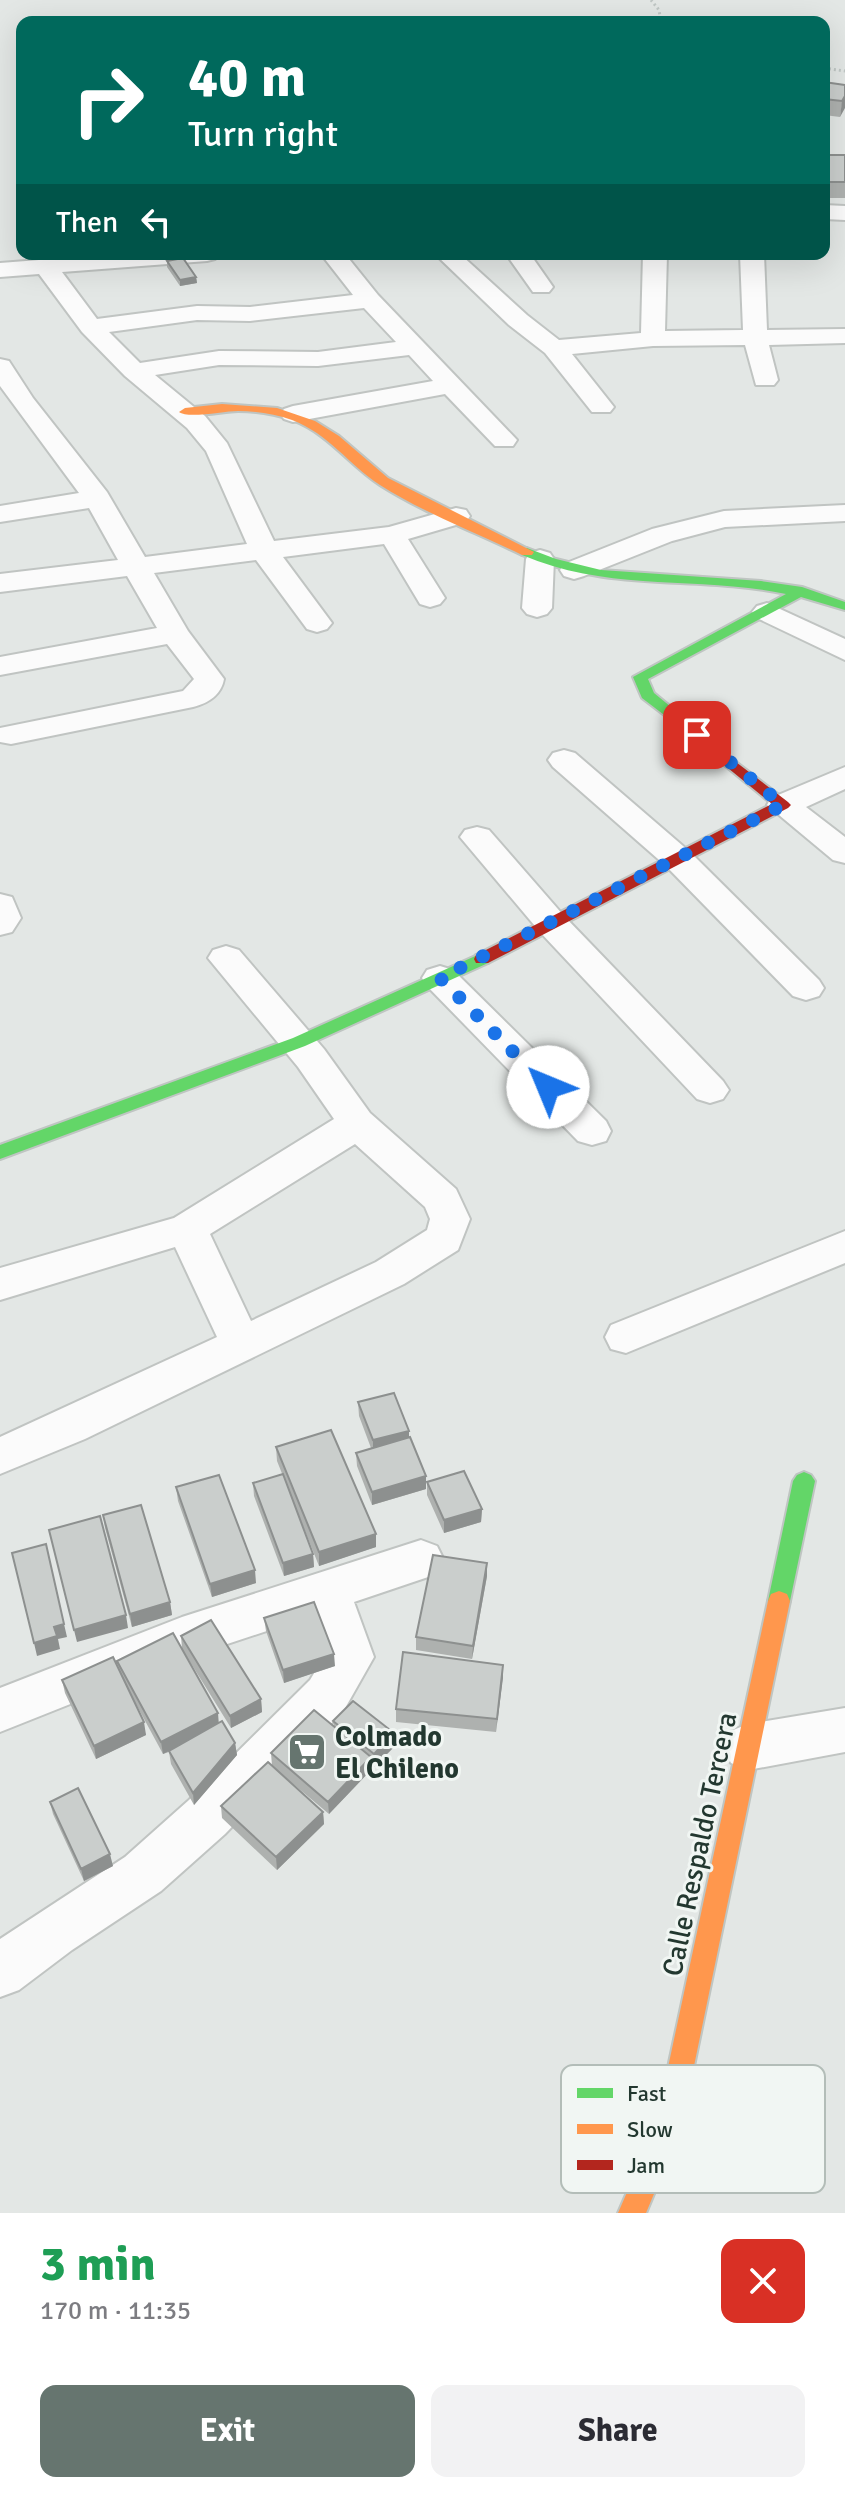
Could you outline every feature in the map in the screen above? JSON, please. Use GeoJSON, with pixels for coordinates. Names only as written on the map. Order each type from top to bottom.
{"type":"FeatureCollection","features":[{"type":"Feature","properties":{"kind":"street"},"geometry":{"type":"LineString","coordinates":[[0,270],[133,260]]}},
{"type":"Feature","properties":{"kind":"street"},"geometry":{"type":"LineString","coordinates":[[338,260],[370,300],[504,440]]}},
{"type":"Feature","properties":{"kind":"street"},"geometry":{"type":"LineString","coordinates":[[453,260],[518,320],[554,348],[601,407]]}},
{"type":"Feature","properties":{"kind":"street"},"geometry":{"type":"LineString","coordinates":[[522,260],[541,287]]}},
{"type":"Feature","properties":{"kind":"street"},"geometry":{"type":"LineString","coordinates":[[653,339],[655,260]]}},
{"type":"Feature","properties":{"kind":"street"},"geometry":{"type":"LineString","coordinates":[[752,260],[755,336],[765,380]]}},
{"type":"Feature","properties":{"kind":"street"},"geometry":{"type":"LineString","coordinates":[[46,267],[91,327],[134,371],[185,412],[218,449],[264,551],[317,623]]}},
{"type":"Feature","properties":{"kind":"street"},"geometry":{"type":"LineString","coordinates":[[91,327],[197,313],[250,314],[370,300]]}},
{"type":"Feature","properties":{"kind":"street"},"geometry":{"type":"LineString","coordinates":[[554,348],[653,339],[845,336]]}},
{"type":"Feature","properties":{"kind":"street"},"geometry":{"type":"LineString","coordinates":[[134,371],[219,358],[318,359],[415,347]]}},
{"type":"Feature","properties":{"kind":"street"},"geometry":{"type":"LineString","coordinates":[[0,366],[22,401],[97,498],[175,634],[209,679],[207,688],[193,698],[11,735]]}},
{"type":"Feature","properties":{"kind":"street"},"geometry":{"type":"LineString","coordinates":[[293,414],[451,385]]}},
{"type":"Feature","properties":{"kind":"street"},"geometry":{"type":"LineString","coordinates":[[185,412],[217,407],[258,408],[293,414],[328,433],[382,480],[540,559],[574,570],[638,580],[732,582],[802,591],[845,606]]}},
{"type":"Feature","properties":{"kind":"street"},"geometry":{"type":"LineString","coordinates":[[0,514],[97,498]]}},
{"type":"Feature","properties":{"kind":"street"},"geometry":{"type":"LineString","coordinates":[[574,570],[662,535],[724,519],[845,513]]}},
{"type":"Feature","properties":{"kind":"street"},"geometry":{"type":"LineString","coordinates":[[0,583],[392,535],[456,516]]}},
{"type":"Feature","properties":{"kind":"street"},"geometry":{"type":"LineString","coordinates":[[392,535],[430,598]]}},
{"type":"Feature","properties":{"kind":"street"},"geometry":{"type":"LineString","coordinates":[[537,608],[540,559]]}},
{"type":"Feature","properties":{"kind":"street"},"geometry":{"type":"LineString","coordinates":[[802,591],[767,612],[649,670],[640,677],[640,683],[647,695],[845,853]]}},
{"type":"Feature","properties":{"kind":"street"},"geometry":{"type":"LineString","coordinates":[[767,612],[845,651]]}},
{"type":"Feature","properties":{"kind":"street"},"geometry":{"type":"LineString","coordinates":[[0,666],[175,634]]}},
{"type":"Feature","properties":{"kind":"street"},"geometry":{"type":"LineString","coordinates":[[564,760],[678,859],[806,988]]}},
{"type":"Feature","properties":{"kind":"street"},"geometry":{"type":"LineString","coordinates":[[0,1152],[299,1042],[552,924],[783,805],[845,777]]}},
{"type":"Feature","properties":{"kind":"street"},"geometry":{"type":"LineString","coordinates":[[477,837],[552,924],[710,1090]]}},
{"type":"Feature","properties":{"kind":"street"},"geometry":{"type":"LineString","coordinates":[[0,905],[4,918],[0,924]]}},
{"type":"Feature","properties":{"kind":"street"},"geometry":{"type":"LineString","coordinates":[[0,1456],[70,1426],[390,1273],[444,1239],[450,1219],[442,1199],[356,1123],[340,1096],[299,1042],[226,958]]}},
{"type":"Feature","properties":{"kind":"street"},"geometry":{"type":"LineString","coordinates":[[440,978],[592,1131]]}},
{"type":"Feature","properties":{"kind":"street"},"geometry":{"type":"LineString","coordinates":[[0,1284],[187,1229],[326,1145],[356,1123]]}},
{"type":"Feature","properties":{"kind":"street"},"geometry":{"type":"LineString","coordinates":[[187,1229],[241,1343]]}},
{"type":"Feature","properties":{"kind":"street"},"geometry":{"type":"LineString","coordinates":[[626,1337],[845,1246]]}},
{"type":"Feature","properties":{"kind":"street","name":"Calle Respaldo Tercera"},"geometry":{"type":"LineString","coordinates":[[681,2065],[804,1481]]}},
{"type":"Feature","properties":{"kind":"street"},"geometry":{"type":"LineString","coordinates":[[0,1710],[182,1638],[421,1560]]}},
{"type":"Feature","properties":{"kind":"street"},"geometry":{"type":"LineString","coordinates":[[0,1971],[53,1932],[143,1874],[207,1817],[327,1695],[350,1657],[337,1615],[322,1592]]}},
{"type":"Feature","properties":{"kind":"street"},"geometry":{"type":"LineString","coordinates":[[748,1747],[845,1730]]}},
{"type":"Feature","properties":{"kind":"street","name":"Calle Respaldo Tercera"},"geometry":{"type":"LineString","coordinates":[[632,2213],[641,2193]]}},
{"type":"Feature","properties":{"kind":"building"},"geometry":{"type":"Polygon","coordinates":[[[830,83],[845,85],[842,101],[830,100],[830,83]]]}},
{"type":"Feature","properties":{"kind":"building"},"geometry":{"type":"Polygon","coordinates":[[[830,155],[845,155],[845,182],[830,182],[830,155]]]}},
{"type":"Feature","properties":{"kind":"building"},"geometry":{"type":"Polygon","coordinates":[[[184,260],[196,277],[180,280],[167,261],[184,260]]]}},
{"type":"Feature","properties":{"kind":"building"},"geometry":{"type":"Polygon","coordinates":[[[394,1393],[409,1431],[373,1440],[358,1402],[394,1393]]]}},
{"type":"Feature","properties":{"kind":"building"},"geometry":{"type":"Polygon","coordinates":[[[331,1430],[376,1534],[319,1552],[276,1447],[331,1430]]]}},
{"type":"Feature","properties":{"kind":"building"},"geometry":{"type":"Polygon","coordinates":[[[410,1437],[426,1476],[372,1492],[356,1453],[410,1437]]]}},
{"type":"Feature","properties":{"kind":"building"},"geometry":{"type":"Polygon","coordinates":[[[464,1471],[482,1509],[444,1520],[427,1482],[464,1471]]]}},
{"type":"Feature","properties":{"kind":"building"},"geometry":{"type":"Polygon","coordinates":[[[283,1474],[313,1554],[283,1563],[253,1483],[283,1474]]]}},
{"type":"Feature","properties":{"kind":"building"},"geometry":{"type":"Polygon","coordinates":[[[219,1475],[255,1570],[210,1584],[176,1487],[219,1475]]]}},
{"type":"Feature","properties":{"kind":"building"},"geometry":{"type":"Polygon","coordinates":[[[141,1505],[170,1602],[130,1614],[103,1515],[141,1505]]]}},
{"type":"Feature","properties":{"kind":"building"},"geometry":{"type":"Polygon","coordinates":[[[100,1516],[126,1615],[74,1630],[49,1530],[100,1516]]]}},
{"type":"Feature","properties":{"kind":"building"},"geometry":{"type":"Polygon","coordinates":[[[46,1544],[64,1624],[54,1627],[57,1636],[34,1643],[12,1553],[46,1544]]]}},
{"type":"Feature","properties":{"kind":"building"},"geometry":{"type":"Polygon","coordinates":[[[433,1555],[487,1563],[473,1646],[416,1637],[433,1555]]]}},
{"type":"Feature","properties":{"kind":"building"},"geometry":{"type":"Polygon","coordinates":[[[314,1602],[334,1654],[283,1670],[264,1618],[314,1602]]]}},
{"type":"Feature","properties":{"kind":"building"},"geometry":{"type":"Polygon","coordinates":[[[211,1620],[261,1699],[230,1716],[181,1636],[211,1620]]]}},
{"type":"Feature","properties":{"kind":"building"},"geometry":{"type":"Polygon","coordinates":[[[173,1633],[218,1713],[161,1742],[117,1661],[173,1633]]]}},
{"type":"Feature","properties":{"kind":"building"},"geometry":{"type":"Polygon","coordinates":[[[403,1652],[503,1665],[497,1719],[396,1709],[403,1652]]]}},
{"type":"Feature","properties":{"kind":"building"},"geometry":{"type":"Polygon","coordinates":[[[113,1657],[144,1722],[94,1746],[62,1680],[113,1657]]]}},
{"type":"Feature","properties":{"kind":"building"},"geometry":{"type":"Polygon","coordinates":[[[353,1701],[394,1733],[374,1754],[333,1721],[353,1701]]]}},
{"type":"Feature","properties":{"kind":"building"},"geometry":{"type":"Polygon","coordinates":[[[314,1710],[371,1757],[328,1802],[271,1753],[314,1710]]]}},
{"type":"Feature","properties":{"kind":"building"},"geometry":{"type":"Polygon","coordinates":[[[222,1721],[235,1743],[193,1793],[169,1751],[222,1721]]]}},
{"type":"Feature","properties":{"kind":"building"},"geometry":{"type":"Polygon","coordinates":[[[268,1762],[323,1812],[276,1857],[221,1806],[268,1762]]]}},
{"type":"Feature","properties":{"kind":"building"},"geometry":{"type":"Polygon","coordinates":[[[78,1788],[110,1854],[81,1869],[50,1802],[78,1788]]]}},
{"type":"Feature","properties":{"kind":"traffic: fast"},"geometry":{"type":"LineString","coordinates":[[527,552],[576,570],[627,578],[761,585],[845,606]]}},
{"type":"Feature","properties":{"kind":"traffic: fast"},"geometry":{"type":"LineString","coordinates":[[706,743],[647,695],[640,677],[802,591]]}},
{"type":"Feature","properties":{"kind":"traffic: fast"},"geometry":{"type":"LineString","coordinates":[[0,1152],[299,1042],[482,959]]}},
{"type":"Feature","properties":{"kind":"traffic: fast"},"geometry":{"type":"LineString","coordinates":[[779,1601],[804,1481]]}},
{"type":"Feature","properties":{"kind":"traffic: slow"},"geometry":{"type":"LineString","coordinates":[[185,412],[240,407],[294,416],[335,438],[376,476],[400,491],[527,552]]}},
{"type":"Feature","properties":{"kind":"traffic: slow"},"geometry":{"type":"LineString","coordinates":[[681,2065],[779,1601]]}},
{"type":"Feature","properties":{"kind":"traffic: slow"},"geometry":{"type":"LineString","coordinates":[[632,2213],[641,2193]]}},
{"type":"Feature","properties":{"kind":"traffic: jam"},"geometry":{"type":"LineString","coordinates":[[482,959],[783,805],[706,743]]}},
{"type":"Feature","properties":{"kind":"place","name":"Colmado El Chileno"},"geometry":{"type":"Point","coordinates":[307,1752]}},
{"type":"Feature","properties":{"kind":"route"},"geometry":{"type":"LineString","coordinates":[[548,1087],[440,978],[783,805],[697,735]]}}]}
